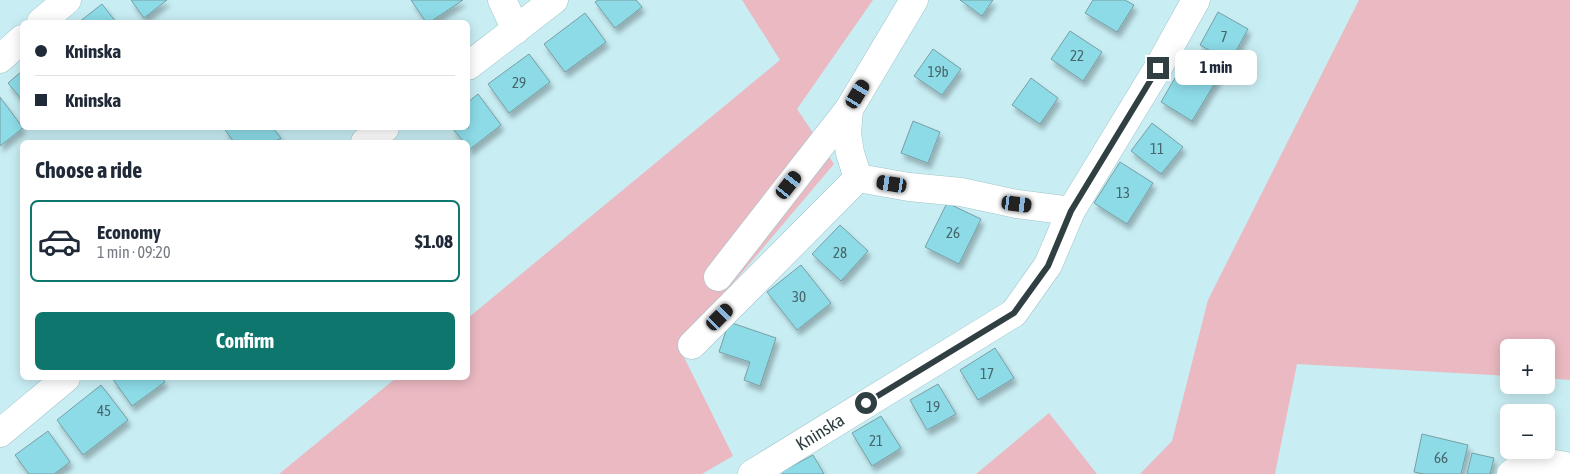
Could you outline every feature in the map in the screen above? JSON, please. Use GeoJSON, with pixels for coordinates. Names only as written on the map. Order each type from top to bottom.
{"type":"FeatureCollection","features":[{"type":"Feature","properties":{"kind":"street"},"geometry":{"type":"LineString","coordinates":[[44,20],[67,0]]}},
{"type":"Feature","properties":{"kind":"street"},"geometry":{"type":"LineString","coordinates":[[502,0],[516,30]]}},
{"type":"Feature","properties":{"kind":"street"},"geometry":{"type":"LineString","coordinates":[[470,64],[554,0]]}},
{"type":"Feature","properties":{"kind":"street"},"geometry":{"type":"LineString","coordinates":[[718,277],[849,109],[914,0]]}},
{"type":"Feature","properties":{"kind":"street","name":"Kninska"},"geometry":{"type":"LineString","coordinates":[[752,474],[1014,313],[1048,266],[1071,211],[1158,68],[1196,0]]}},
{"type":"Feature","properties":{"kind":"street"},"geometry":{"type":"LineString","coordinates":[[0,59],[20,41]]}},
{"type":"Feature","properties":{"kind":"street"},"geometry":{"type":"LineString","coordinates":[[849,109],[847,134],[850,153],[858,178]]}},
{"type":"Feature","properties":{"kind":"street"},"geometry":{"type":"LineString","coordinates":[[368,140],[382,130]]}},
{"type":"Feature","properties":{"kind":"street"},"geometry":{"type":"LineString","coordinates":[[858,178],[909,187],[961,192],[1017,204],[1071,211]]}},
{"type":"Feature","properties":{"kind":"street"},"geometry":{"type":"LineString","coordinates":[[692,345],[858,178]]}},
{"type":"Feature","properties":{"kind":"street"},"geometry":{"type":"LineString","coordinates":[[0,433],[64,380]]}},
{"type":"Feature","properties":{"kind":"street"},"geometry":{"type":"LineString","coordinates":[[1511,474],[1520,467],[1542,461],[1570,467]]}},
{"type":"Feature","properties":{"kind":"shaded area"},"geometry":{"type":"Polygon","coordinates":[[[742,0],[873,0],[797,109],[834,164],[679,347],[733,456],[702,474],[279,474],[394,380],[470,380],[470,316],[780,60],[742,0]]]}},
{"type":"Feature","properties":{"kind":"shaded area"},"geometry":{"type":"Polygon","coordinates":[[[1359,0],[1570,0],[1570,380],[1555,379],[1555,339],[1500,339],[1500,375],[1297,364],[1275,474],[1140,474],[1172,441],[1208,300],[1359,0]]]}},
{"type":"Feature","properties":{"kind":"shaded area"},"geometry":{"type":"Polygon","coordinates":[[[1049,413],[1097,474],[976,474],[1049,413]]]}},
{"type":"Feature","properties":{"kind":"building"},"geometry":{"type":"Polygon","coordinates":[[[131,0],[167,0],[144,18],[131,0]]]}},
{"type":"Feature","properties":{"kind":"building"},"geometry":{"type":"Polygon","coordinates":[[[411,0],[463,0],[433,20],[425,20],[411,0]]]}},
{"type":"Feature","properties":{"kind":"building"},"geometry":{"type":"Polygon","coordinates":[[[598,0],[636,0],[642,7],[615,28],[595,2],[598,0]]]}},
{"type":"Feature","properties":{"kind":"building"},"geometry":{"type":"Polygon","coordinates":[[[960,0],[993,0],[982,16],[960,0]]]}},
{"type":"Feature","properties":{"kind":"building"},"geometry":{"type":"Polygon","coordinates":[[[1093,0],[1125,0],[1134,5],[1117,32],[1085,13],[1093,0]]]}},
{"type":"Feature","properties":{"kind":"building"},"geometry":{"type":"Polygon","coordinates":[[[102,4],[114,20],[82,20],[102,4]]]}},
{"type":"Feature","properties":{"kind":"building"},"geometry":{"type":"Polygon","coordinates":[[[1218,12],[1248,29],[1230,62],[1200,45],[1218,12]]]}},
{"type":"Feature","properties":{"kind":"building"},"geometry":{"type":"Polygon","coordinates":[[[585,13],[606,42],[565,72],[544,44],[585,13]]]}},
{"type":"Feature","properties":{"kind":"building"},"geometry":{"type":"Polygon","coordinates":[[[1070,31],[1102,52],[1083,81],[1051,59],[1070,31]]]}},
{"type":"Feature","properties":{"kind":"building"},"geometry":{"type":"Polygon","coordinates":[[[933,49],[961,69],[942,95],[914,76],[933,49]]]}},
{"type":"Feature","properties":{"kind":"building"},"geometry":{"type":"Polygon","coordinates":[[[529,54],[550,82],[509,113],[488,84],[529,54]]]}},
{"type":"Feature","properties":{"kind":"building"},"geometry":{"type":"Polygon","coordinates":[[[1189,54],[1221,73],[1192,121],[1161,102],[1189,54]]]}},
{"type":"Feature","properties":{"kind":"building"},"geometry":{"type":"Polygon","coordinates":[[[20,73],[20,98],[8,83],[20,73]]]}},
{"type":"Feature","properties":{"kind":"building"},"geometry":{"type":"Polygon","coordinates":[[[1031,78],[1058,98],[1040,124],[1012,105],[1031,78]]]}},
{"type":"Feature","properties":{"kind":"building"},"geometry":{"type":"Polygon","coordinates":[[[478,94],[501,125],[470,149],[470,140],[462,140],[454,130],[470,130],[470,100],[478,94]]]}},
{"type":"Feature","properties":{"kind":"building"},"geometry":{"type":"Polygon","coordinates":[[[0,97],[20,124],[20,130],[0,146],[0,97]]]}},
{"type":"Feature","properties":{"kind":"building"},"geometry":{"type":"Polygon","coordinates":[[[913,121],[940,132],[928,163],[901,153],[913,121]]]}},
{"type":"Feature","properties":{"kind":"building"},"geometry":{"type":"Polygon","coordinates":[[[1152,123],[1183,147],[1161,174],[1131,151],[1152,123]]]}},
{"type":"Feature","properties":{"kind":"building"},"geometry":{"type":"Polygon","coordinates":[[[225,130],[275,130],[281,138],[278,140],[232,140],[225,130]]]}},
{"type":"Feature","properties":{"kind":"building"},"geometry":{"type":"Polygon","coordinates":[[[1120,162],[1153,183],[1127,224],[1094,203],[1120,162]]]}},
{"type":"Feature","properties":{"kind":"building"},"geometry":{"type":"Polygon","coordinates":[[[947,203],[981,219],[959,264],[925,247],[947,203]]]}},
{"type":"Feature","properties":{"kind":"building"},"geometry":{"type":"Polygon","coordinates":[[[840,225],[868,251],[841,281],[812,254],[840,225]]]}},
{"type":"Feature","properties":{"kind":"building"},"geometry":{"type":"Polygon","coordinates":[[[801,265],[831,303],[797,330],[767,292],[801,265]]]}},
{"type":"Feature","properties":{"kind":"building"},"geometry":{"type":"Polygon","coordinates":[[[729,322],[776,338],[760,386],[744,380],[750,362],[719,352],[729,322]]]}},
{"type":"Feature","properties":{"kind":"building"},"geometry":{"type":"Polygon","coordinates":[[[995,348],[1014,378],[978,400],[960,370],[995,348]]]}},
{"type":"Feature","properties":{"kind":"building"},"geometry":{"type":"Polygon","coordinates":[[[113,380],[164,380],[165,382],[132,406],[113,380]]]}},
{"type":"Feature","properties":{"kind":"building"},"geometry":{"type":"Polygon","coordinates":[[[938,384],[956,414],[927,430],[910,400],[938,384]]]}},
{"type":"Feature","properties":{"kind":"building"},"geometry":{"type":"Polygon","coordinates":[[[101,385],[128,420],[83,455],[57,420],[101,385]]]}},
{"type":"Feature","properties":{"kind":"building"},"geometry":{"type":"Polygon","coordinates":[[[881,416],[901,448],[872,466],[852,433],[881,416]]]}},
{"type":"Feature","properties":{"kind":"building"},"geometry":{"type":"Polygon","coordinates":[[[48,431],[70,462],[54,474],[29,474],[15,455],[48,431]]]}},
{"type":"Feature","properties":{"kind":"building"},"geometry":{"type":"Polygon","coordinates":[[[1422,434],[1468,445],[1461,474],[1424,474],[1414,472],[1422,434]]]}},
{"type":"Feature","properties":{"kind":"building"},"geometry":{"type":"Polygon","coordinates":[[[1472,453],[1494,458],[1490,474],[1467,474],[1472,453]]]}},
{"type":"Feature","properties":{"kind":"building"},"geometry":{"type":"Polygon","coordinates":[[[813,455],[824,474],[783,474],[781,472],[813,455]]]}},
{"type":"Feature","properties":{"kind":"route"},"geometry":{"type":"LineString","coordinates":[[866,403],[1014,313],[1048,266],[1071,211],[1158,68]]}}]}
